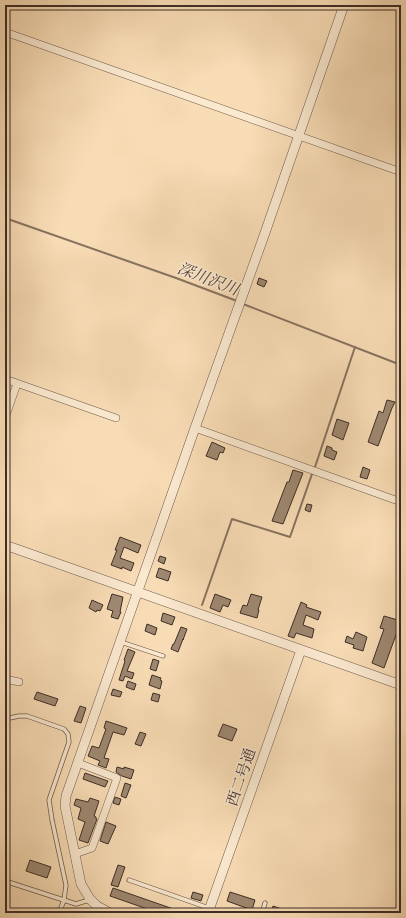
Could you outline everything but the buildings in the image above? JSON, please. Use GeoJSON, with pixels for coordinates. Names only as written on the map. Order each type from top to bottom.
{"type":"FeatureCollection","features":[{"type":"Feature","properties":{"kind":"street"},"geometry":{"type":"LineString","coordinates":[[110,913],[97,906],[90,899],[81,884],[65,806],[66,796],[344,5]]}},
{"type":"Feature","properties":{"kind":"street"},"geometry":{"type":"LineString","coordinates":[[5,32],[401,172]]}},
{"type":"Feature","properties":{"kind":"street"},"geometry":{"type":"LineString","coordinates":[[5,379],[116,418]]}},
{"type":"Feature","properties":{"kind":"street"},"geometry":{"type":"LineString","coordinates":[[5,418],[17,384]]}},
{"type":"Feature","properties":{"kind":"street"},"geometry":{"type":"LineString","coordinates":[[195,428],[401,502]]}},
{"type":"Feature","properties":{"kind":"street"},"geometry":{"type":"LineString","coordinates":[[5,545],[401,685]]}},
{"type":"Feature","properties":{"kind":"street","name":"西二号通"},"geometry":{"type":"LineString","coordinates":[[209,911],[301,650]]}},
{"type":"Feature","properties":{"kind":"street"},"geometry":{"type":"LineString","coordinates":[[5,679],[20,682]]}},
{"type":"Feature","properties":{"kind":"street"},"geometry":{"type":"LineString","coordinates":[[75,854],[92,848],[117,778],[78,763]]}},
{"type":"Feature","properties":{"kind":"lane"},"geometry":{"type":"LineString","coordinates":[[120,641],[163,656]]}},
{"type":"Feature","properties":{"kind":"lane"},"geometry":{"type":"LineString","coordinates":[[5,719],[28,716],[64,729],[68,734],[69,742],[49,800],[66,885],[64,900],[59,913]]}},
{"type":"Feature","properties":{"kind":"lane"},"geometry":{"type":"LineString","coordinates":[[129,880],[209,911],[223,913]]}},
{"type":"Feature","properties":{"kind":"lane"},"geometry":{"type":"LineString","coordinates":[[5,881],[76,904],[90,899]]}},
{"type":"Feature","properties":{"kind":"lane"},"geometry":{"type":"LineString","coordinates":[[262,913],[265,903]]}},
{"type":"Feature","properties":{"kind":"waterway","name":"深川沢川"},"geometry":{"type":"LineString","coordinates":[[5,218],[237,301]]}},
{"type":"Feature","properties":{"kind":"waterway","name":"深川沢川"},"geometry":{"type":"LineString","coordinates":[[243,304],[401,365]]}},
{"type":"Feature","properties":{"kind":"waterway"},"geometry":{"type":"LineString","coordinates":[[315,467],[355,347]]}},
{"type":"Feature","properties":{"kind":"waterway"},"geometry":{"type":"LineString","coordinates":[[202,605],[232,519],[290,537],[312,474]]}}]}
